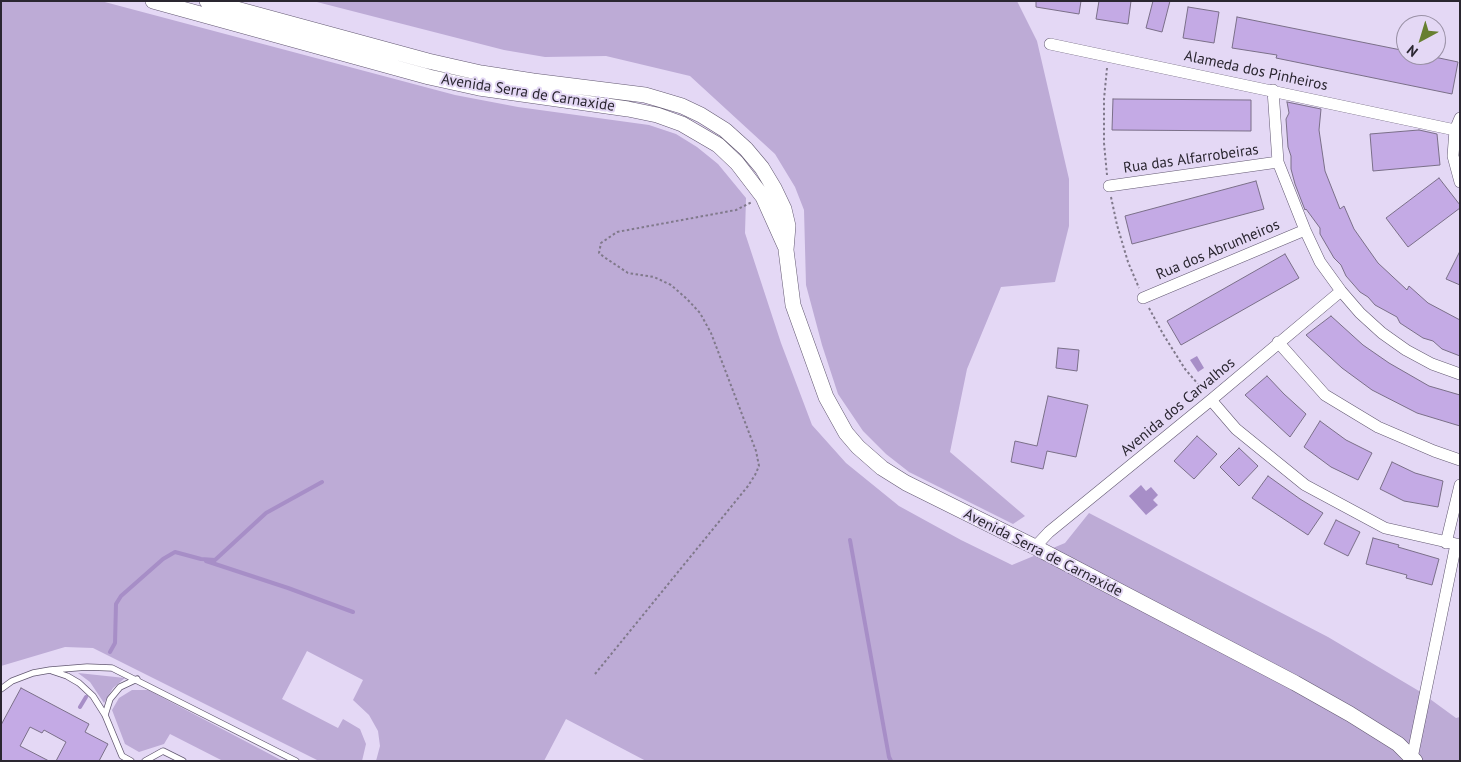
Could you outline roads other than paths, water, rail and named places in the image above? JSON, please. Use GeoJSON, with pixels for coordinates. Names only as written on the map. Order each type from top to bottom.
{"type":"FeatureCollection","features":[{"type":"Feature","properties":{"kind":"street","name":"Avenida Serra de Carnaxide"},"geometry":{"type":"LineString","coordinates":[[152,1],[429,77],[479,88],[628,109],[682,124],[718,145],[737,163],[763,197],[786,250]]}},
{"type":"Feature","properties":{"kind":"street","name":"Avenida Serra de Carnaxide"},"geometry":{"type":"LineString","coordinates":[[207,1],[472,71],[644,95],[682,106],[725,130],[762,168],[784,209],[788,226],[786,250],[793,305],[826,397],[846,433],[858,447],[882,468],[906,483],[1035,547],[1295,683],[1398,744],[1414,760]]}},
{"type":"Feature","properties":{"kind":"street","name":"Alameda dos Pinheiros"},"geometry":{"type":"LineString","coordinates":[[1050,44],[1455,130]]}},
{"type":"Feature","properties":{"kind":"street"},"geometry":{"type":"LineString","coordinates":[[1273,90],[1278,162],[1320,262],[1360,313],[1382,333],[1406,350],[1432,364],[1460,374]]}},
{"type":"Feature","properties":{"kind":"street"},"geometry":{"type":"LineString","coordinates":[[1460,118],[1455,130],[1453,156],[1460,182]]}},
{"type":"Feature","properties":{"kind":"street","name":"Rua das Alfarrobeiras"},"geometry":{"type":"LineString","coordinates":[[1109,186],[1278,162]]}},
{"type":"Feature","properties":{"kind":"street","name":"Rua dos Abrunheiros"},"geometry":{"type":"LineString","coordinates":[[1143,298],[1305,230]]}},
{"type":"Feature","properties":{"kind":"street","name":"Avenida dos Carvalhos"},"geometry":{"type":"LineString","coordinates":[[1035,547],[1049,532],[1211,400],[1341,290]]}},
{"type":"Feature","properties":{"kind":"street"},"geometry":{"type":"LineString","coordinates":[[1278,342],[1325,394],[1378,427],[1460,460]]}},
{"type":"Feature","properties":{"kind":"street"},"geometry":{"type":"LineString","coordinates":[[1211,400],[1236,429],[1305,485],[1385,528],[1454,544]]}},
{"type":"Feature","properties":{"kind":"street"},"geometry":{"type":"LineString","coordinates":[[1414,760],[1454,544],[1460,485]]}},
{"type":"Feature","properties":{"kind":"lane"},"geometry":{"type":"LineString","coordinates":[[1,689],[12,681],[33,673],[87,667],[112,668],[296,761]]}},
{"type":"Feature","properties":{"kind":"lane"},"geometry":{"type":"LineString","coordinates":[[50,670],[79,683],[92,696],[104,715],[122,756],[131,761]]}},
{"type":"Feature","properties":{"kind":"lane"},"geometry":{"type":"LineString","coordinates":[[104,715],[110,699],[120,687],[137,679]]}},
{"type":"Feature","properties":{"kind":"lane"},"geometry":{"type":"LineString","coordinates":[[144,761],[163,751],[183,761]]}},
{"type":"Feature","properties":{"kind":"waterway"},"geometry":{"type":"LineString","coordinates":[[110,652],[115,643],[116,604],[121,596],[163,559],[175,552],[201,559],[215,560],[266,513],[322,482]]}},
{"type":"Feature","properties":{"kind":"waterway"},"geometry":{"type":"LineString","coordinates":[[850,540],[891,761]]}},
{"type":"Feature","properties":{"kind":"waterway"},"geometry":{"type":"LineString","coordinates":[[206,561],[353,612]]}},
{"type":"Feature","properties":{"kind":"waterway"},"geometry":{"type":"LineString","coordinates":[[80,707],[86,697]]}}]}
